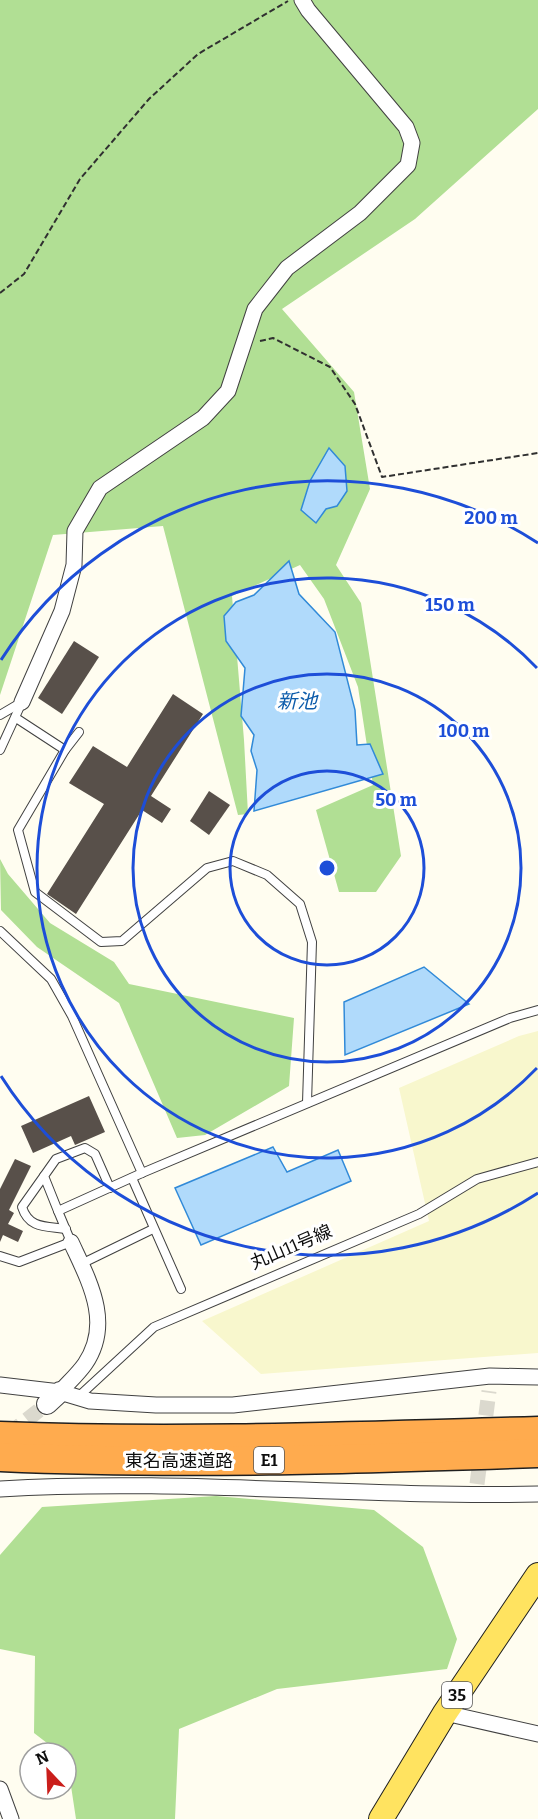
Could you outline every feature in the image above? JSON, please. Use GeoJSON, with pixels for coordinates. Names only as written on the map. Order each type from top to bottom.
{"type":"FeatureCollection","features":[{"type":"Feature","properties":{"kind":"highway","name":"東名高速道路"},"geometry":{"type":"LineString","coordinates":[[0,1436],[76,1439],[213,1439],[538,1431]]}},
{"type":"Feature","properties":{"kind":"highway","name":"東名高速道路"},"geometry":{"type":"LineString","coordinates":[[0,1457],[210,1461],[538,1454]]}},
{"type":"Feature","properties":{"kind":"main road","name":"35"},"geometry":{"type":"LineString","coordinates":[[381,1819],[445,1713],[538,1575]]}},
{"type":"Feature","properties":{"kind":"street"},"geometry":{"type":"LineString","coordinates":[[22,702],[62,611],[74,565],[75,531],[100,488],[203,418],[228,391],[255,309],[287,268],[360,213],[408,165],[412,143],[406,127],[302,0]]}},
{"type":"Feature","properties":{"kind":"street"},"geometry":{"type":"LineString","coordinates":[[62,1398],[85,1364],[95,1344],[99,1325],[92,1289],[69,1236]]}},
{"type":"Feature","properties":{"kind":"street"},"geometry":{"type":"LineString","coordinates":[[0,1385],[62,1398],[90,1401],[156,1405],[233,1405],[538,1377]]}},
{"type":"Feature","properties":{"kind":"street"},"geometry":{"type":"LineString","coordinates":[[0,1489],[48,1486],[240,1486],[477,1490],[538,1494]]}},
{"type":"Feature","properties":{"kind":"street"},"geometry":{"type":"LineString","coordinates":[[445,1713],[538,1734]]}},
{"type":"Feature","properties":{"kind":"street"},"geometry":{"type":"LineString","coordinates":[[1,1795],[11,1819]]}},
{"type":"Feature","properties":{"kind":"lane"},"geometry":{"type":"LineString","coordinates":[[0,715],[22,702]]}},
{"type":"Feature","properties":{"kind":"lane"},"geometry":{"type":"LineString","coordinates":[[0,750],[22,702]]}},
{"type":"Feature","properties":{"kind":"lane"},"geometry":{"type":"LineString","coordinates":[[16,718],[65,750]]}},
{"type":"Feature","properties":{"kind":"lane"},"geometry":{"type":"LineString","coordinates":[[79,732],[65,750],[18,831],[35,892],[101,942],[122,941],[207,868],[233,861],[267,875],[300,904],[312,942],[307,1103]]}},
{"type":"Feature","properties":{"kind":"lane"},"geometry":{"type":"LineString","coordinates":[[0,931],[51,979],[72,1016],[142,1173]]}},
{"type":"Feature","properties":{"kind":"lane"},"geometry":{"type":"LineString","coordinates":[[58,1211],[307,1103],[510,1018],[538,1010]]}},
{"type":"Feature","properties":{"kind":"lane"},"geometry":{"type":"LineString","coordinates":[[69,1236],[34,1224],[25,1217],[22,1208],[56,1159],[85,1148],[96,1154],[110,1188]]}},
{"type":"Feature","properties":{"kind":"lane","name":"丸山11号線"},"geometry":{"type":"LineString","coordinates":[[62,1398],[154,1327],[419,1214],[477,1179],[538,1162]]}},
{"type":"Feature","properties":{"kind":"lane"},"geometry":{"type":"LineString","coordinates":[[44,1176],[69,1236]]}},
{"type":"Feature","properties":{"kind":"lane"},"geometry":{"type":"LineString","coordinates":[[132,1178],[181,1289]]}},
{"type":"Feature","properties":{"kind":"lane"},"geometry":{"type":"LineString","coordinates":[[81,1264],[153,1229]]}},
{"type":"Feature","properties":{"kind":"lane"},"geometry":{"type":"LineString","coordinates":[[0,1256],[19,1262],[69,1236]]}},
{"type":"Feature","properties":{"kind":"path"},"geometry":{"type":"LineString","coordinates":[[0,293],[24,274],[80,179],[148,99],[198,54],[289,0]]}},
{"type":"Feature","properties":{"kind":"path"},"geometry":{"type":"LineString","coordinates":[[245,343],[273,338],[330,367],[355,404],[382,477],[538,453]]}},
{"type":"Feature","properties":{"kind":"green space"},"geometry":{"type":"Polygon","coordinates":[[[0,0],[538,0],[538,109],[415,219],[282,309],[354,392],[370,489],[336,565],[361,603],[401,856],[376,892],[339,892],[316,810],[373,785],[358,687],[324,599],[300,565],[232,596],[248,814],[238,815],[163,526],[53,535],[0,695],[0,0]]]}},
{"type":"Feature","properties":{"kind":"green space"},"geometry":{"type":"Polygon","coordinates":[[[0,859],[8,874],[50,923],[114,962],[129,984],[294,1018],[289,1086],[205,1135],[177,1138],[119,1003],[37,947],[1,910],[0,859]]]}},
{"type":"Feature","properties":{"kind":"green space"},"geometry":{"type":"Polygon","coordinates":[[[538,1031],[538,1353],[261,1374],[202,1321],[429,1221],[399,1088],[519,1036],[538,1031]]]}},
{"type":"Feature","properties":{"kind":"green space"},"geometry":{"type":"Polygon","coordinates":[[[216,1496],[374,1510],[423,1547],[457,1639],[447,1669],[277,1689],[179,1729],[175,1819],[76,1819],[73,1801],[78,1801],[78,1741],[44,1741],[34,1733],[35,1656],[0,1649],[0,1555],[42,1507],[216,1496]]]}},
{"type":"Feature","properties":{"kind":"water"},"geometry":{"type":"Polygon","coordinates":[[[329,448],[345,466],[347,491],[337,506],[326,509],[316,523],[301,510],[310,481],[329,448]]]}},
{"type":"Feature","properties":{"kind":"water","name":"新池"},"geometry":{"type":"Polygon","coordinates":[[[289,561],[299,594],[335,632],[355,710],[357,745],[370,744],[383,774],[254,811],[257,770],[251,751],[254,735],[241,716],[245,668],[226,641],[224,616],[236,602],[254,595],[289,561]]]}},
{"type":"Feature","properties":{"kind":"water"},"geometry":{"type":"Polygon","coordinates":[[[424,967],[469,1004],[345,1055],[344,1002],[424,967]]]}},
{"type":"Feature","properties":{"kind":"water"},"geometry":{"type":"Polygon","coordinates":[[[273,1147],[287,1172],[338,1150],[351,1181],[201,1245],[175,1188],[273,1147]]]}},
{"type":"Feature","properties":{"kind":"building"},"geometry":{"type":"Polygon","coordinates":[[[74,641],[99,657],[62,714],[38,698],[74,641]]]}},
{"type":"Feature","properties":{"kind":"building"},"geometry":{"type":"Polygon","coordinates":[[[173,694],[203,714],[151,796],[171,809],[162,823],[142,810],[76,914],[47,894],[104,804],[69,783],[93,746],[127,767],[173,694]]]}},
{"type":"Feature","properties":{"kind":"building"},"geometry":{"type":"Polygon","coordinates":[[[209,791],[230,805],[209,835],[190,821],[209,791]]]}},
{"type":"Feature","properties":{"kind":"building"},"geometry":{"type":"Polygon","coordinates":[[[89,1096],[105,1132],[75,1145],[71,1136],[33,1153],[21,1126],[89,1096]]]}},
{"type":"Feature","properties":{"kind":"building"},"geometry":{"type":"Polygon","coordinates":[[[15,1159],[31,1166],[9,1210],[14,1213],[8,1224],[23,1231],[18,1242],[3,1235],[0,1242],[0,1189],[15,1159]]]}},
{"type":"Feature","properties":{"kind":"tunnel"},"geometry":{"type":"LineString","coordinates":[[477,1484],[489,1391]]}},
{"type":"Feature","properties":{"kind":"tunnel"},"geometry":{"type":"LineString","coordinates":[[9,1434],[47,1404]]}}]}
